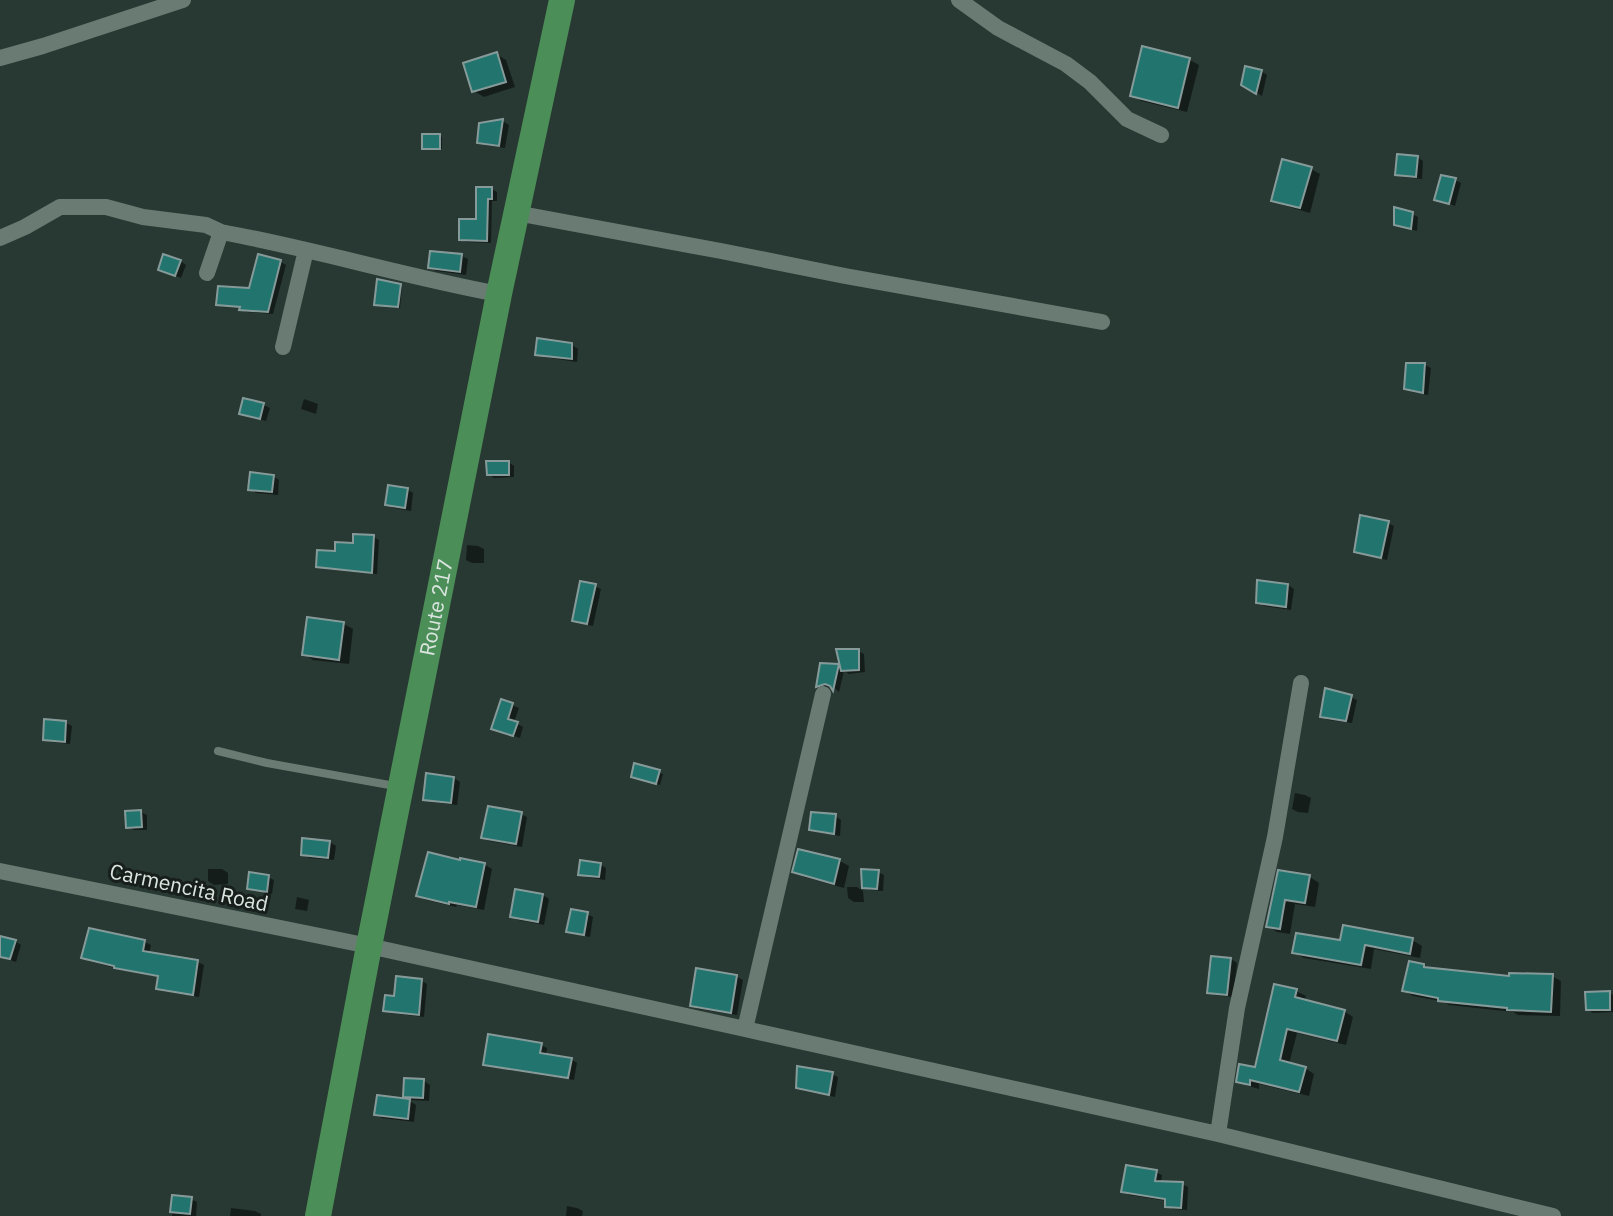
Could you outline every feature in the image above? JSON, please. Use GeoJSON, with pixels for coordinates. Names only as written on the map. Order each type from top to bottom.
{"type":"FeatureCollection","features":[{"type":"Feature","properties":{"kind":"main road","name":"Route 217"},"geometry":{"type":"LineString","coordinates":[[318,1216],[499,295],[562,0]]}},
{"type":"Feature","properties":{"kind":"street"},"geometry":{"type":"LineString","coordinates":[[0,58],[183,0]]}},
{"type":"Feature","properties":{"kind":"street"},"geometry":{"type":"LineString","coordinates":[[959,0],[998,28],[1066,64],[1090,82],[1127,119],[1161,135]]}},
{"type":"Feature","properties":{"kind":"street"},"geometry":{"type":"LineString","coordinates":[[0,238],[60,207],[106,207],[143,217],[206,225],[221,232],[499,295]]}},
{"type":"Feature","properties":{"kind":"street"},"geometry":{"type":"LineString","coordinates":[[516,213],[1102,322]]}},
{"type":"Feature","properties":{"kind":"street"},"geometry":{"type":"LineString","coordinates":[[207,274],[221,232]]}},
{"type":"Feature","properties":{"kind":"street"},"geometry":{"type":"LineString","coordinates":[[283,347],[306,250]]}},
{"type":"Feature","properties":{"kind":"street"},"geometry":{"type":"LineString","coordinates":[[1218,1135],[1237,1008],[1276,837],[1301,684]]}},
{"type":"Feature","properties":{"kind":"street"},"geometry":{"type":"LineString","coordinates":[[745,1029],[822,694]]}},
{"type":"Feature","properties":{"kind":"street","name":"Carmencita Road"},"geometry":{"type":"LineString","coordinates":[[0,871],[369,946],[745,1029],[1218,1135],[1553,1216]]}},
{"type":"Feature","properties":{"kind":"lane"},"geometry":{"type":"LineString","coordinates":[[218,751],[267,763],[402,787]]}},
{"type":"Feature","properties":{"kind":"building"},"geometry":{"type":"Polygon","coordinates":[[[1142,46],[1190,58],[1178,108],[1130,96],[1142,46]]]}},
{"type":"Feature","properties":{"kind":"building"},"geometry":{"type":"Polygon","coordinates":[[[497,52],[506,82],[472,92],[463,63],[497,52]]]}},
{"type":"Feature","properties":{"kind":"building"},"geometry":{"type":"Polygon","coordinates":[[[1245,66],[1262,70],[1256,94],[1241,85],[1245,66]]]}},
{"type":"Feature","properties":{"kind":"building"},"geometry":{"type":"Polygon","coordinates":[[[503,119],[499,146],[477,143],[479,123],[503,119]]]}},
{"type":"Feature","properties":{"kind":"building"},"geometry":{"type":"Polygon","coordinates":[[[422,134],[440,134],[440,149],[422,149],[422,134]]]}},
{"type":"Feature","properties":{"kind":"building"},"geometry":{"type":"Polygon","coordinates":[[[1397,154],[1418,156],[1416,177],[1395,175],[1397,154]]]}},
{"type":"Feature","properties":{"kind":"building"},"geometry":{"type":"Polygon","coordinates":[[[1282,159],[1312,167],[1300,208],[1271,201],[1282,159]]]}},
{"type":"Feature","properties":{"kind":"building"},"geometry":{"type":"Polygon","coordinates":[[[1441,175],[1456,178],[1449,204],[1434,200],[1441,175]]]}},
{"type":"Feature","properties":{"kind":"building"},"geometry":{"type":"Polygon","coordinates":[[[476,187],[492,187],[492,199],[488,199],[487,241],[459,240],[459,219],[476,219],[476,187]]]}},
{"type":"Feature","properties":{"kind":"building"},"geometry":{"type":"Polygon","coordinates":[[[1394,207],[1413,212],[1411,229],[1394,225],[1394,207]]]}},
{"type":"Feature","properties":{"kind":"building"},"geometry":{"type":"Polygon","coordinates":[[[430,251],[462,254],[460,272],[428,268],[430,251]]]}},
{"type":"Feature","properties":{"kind":"building"},"geometry":{"type":"Polygon","coordinates":[[[163,254],[181,260],[175,276],[158,270],[163,254]]]}},
{"type":"Feature","properties":{"kind":"building"},"geometry":{"type":"Polygon","coordinates":[[[258,254],[281,260],[268,312],[216,305],[218,286],[249,288],[258,254]]]}},
{"type":"Feature","properties":{"kind":"building"},"geometry":{"type":"Polygon","coordinates":[[[377,279],[401,284],[398,307],[374,305],[377,279]]]}},
{"type":"Feature","properties":{"kind":"building"},"geometry":{"type":"Polygon","coordinates":[[[537,338],[572,343],[572,359],[535,355],[537,338]]]}},
{"type":"Feature","properties":{"kind":"building"},"geometry":{"type":"Polygon","coordinates":[[[1406,363],[1425,363],[1423,393],[1404,389],[1406,363]]]}},
{"type":"Feature","properties":{"kind":"building"},"geometry":{"type":"Polygon","coordinates":[[[243,398],[264,403],[260,419],[239,414],[243,398]]]}},
{"type":"Feature","properties":{"kind":"building"},"geometry":{"type":"Polygon","coordinates":[[[486,461],[509,461],[509,475],[487,475],[486,461]]]}},
{"type":"Feature","properties":{"kind":"building"},"geometry":{"type":"Polygon","coordinates":[[[250,472],[274,475],[272,492],[248,490],[250,472]]]}},
{"type":"Feature","properties":{"kind":"building"},"geometry":{"type":"Polygon","coordinates":[[[388,485],[408,488],[405,508],[385,505],[388,485]]]}},
{"type":"Feature","properties":{"kind":"building"},"geometry":{"type":"Polygon","coordinates":[[[1360,515],[1389,521],[1381,558],[1354,552],[1360,515]]]}},
{"type":"Feature","properties":{"kind":"building"},"geometry":{"type":"Polygon","coordinates":[[[353,534],[374,535],[372,573],[316,567],[317,550],[335,551],[335,542],[353,543],[353,534]]]}},
{"type":"Feature","properties":{"kind":"building"},"geometry":{"type":"Polygon","coordinates":[[[1257,580],[1288,584],[1286,607],[1256,603],[1257,580]]]}},
{"type":"Feature","properties":{"kind":"building"},"geometry":{"type":"Polygon","coordinates":[[[580,581],[596,584],[587,624],[572,621],[580,581]]]}},
{"type":"Feature","properties":{"kind":"building"},"geometry":{"type":"Polygon","coordinates":[[[307,617],[344,622],[339,660],[302,655],[307,617]]]}},
{"type":"Feature","properties":{"kind":"building"},"geometry":{"type":"Polygon","coordinates":[[[836,649],[859,649],[859,670],[841,671],[836,649]]]}},
{"type":"Feature","properties":{"kind":"building"},"geometry":{"type":"Polygon","coordinates":[[[820,663],[839,664],[833,691],[825,684],[816,687],[820,663]]]}},
{"type":"Feature","properties":{"kind":"building"},"geometry":{"type":"Polygon","coordinates":[[[1325,688],[1352,695],[1346,721],[1320,717],[1325,688]]]}},
{"type":"Feature","properties":{"kind":"building"},"geometry":{"type":"Polygon","coordinates":[[[501,699],[513,703],[508,719],[518,722],[513,736],[491,729],[501,699]]]}},
{"type":"Feature","properties":{"kind":"building"},"geometry":{"type":"Polygon","coordinates":[[[44,719],[66,721],[65,742],[43,740],[44,719]]]}},
{"type":"Feature","properties":{"kind":"building"},"geometry":{"type":"Polygon","coordinates":[[[634,763],[660,770],[656,784],[631,777],[634,763]]]}},
{"type":"Feature","properties":{"kind":"building"},"geometry":{"type":"Polygon","coordinates":[[[426,773],[454,777],[451,803],[423,800],[426,773]]]}},
{"type":"Feature","properties":{"kind":"building"},"geometry":{"type":"Polygon","coordinates":[[[488,806],[522,812],[516,844],[481,838],[488,806]]]}},
{"type":"Feature","properties":{"kind":"building"},"geometry":{"type":"Polygon","coordinates":[[[141,810],[142,827],[126,828],[125,811],[141,810]]]}},
{"type":"Feature","properties":{"kind":"building"},"geometry":{"type":"Polygon","coordinates":[[[811,812],[836,814],[834,834],[809,830],[811,812]]]}},
{"type":"Feature","properties":{"kind":"building"},"geometry":{"type":"Polygon","coordinates":[[[302,838],[330,841],[328,858],[301,855],[302,838]]]}},
{"type":"Feature","properties":{"kind":"building"},"geometry":{"type":"Polygon","coordinates":[[[798,849],[840,859],[834,884],[792,872],[798,849]]]}},
{"type":"Feature","properties":{"kind":"building"},"geometry":{"type":"Polygon","coordinates":[[[428,852],[485,863],[476,907],[416,896],[428,852]]]}},
{"type":"Feature","properties":{"kind":"building"},"geometry":{"type":"Polygon","coordinates":[[[580,860],[601,863],[599,877],[578,875],[580,860]]]}},
{"type":"Feature","properties":{"kind":"building"},"geometry":{"type":"Polygon","coordinates":[[[861,869],[879,870],[877,889],[862,888],[861,869]]]}},
{"type":"Feature","properties":{"kind":"building"},"geometry":{"type":"Polygon","coordinates":[[[1278,870],[1310,875],[1305,903],[1285,900],[1280,929],[1266,927],[1278,870]]]}},
{"type":"Feature","properties":{"kind":"building"},"geometry":{"type":"Polygon","coordinates":[[[249,872],[269,875],[267,892],[247,889],[249,872]]]}},
{"type":"Feature","properties":{"kind":"building"},"geometry":{"type":"Polygon","coordinates":[[[515,889],[543,894],[538,922],[510,917],[515,889]]]}},
{"type":"Feature","properties":{"kind":"building"},"geometry":{"type":"Polygon","coordinates":[[[571,909],[588,912],[584,935],[566,932],[571,909]]]}},
{"type":"Feature","properties":{"kind":"building"},"geometry":{"type":"Polygon","coordinates":[[[1343,925],[1413,938],[1410,954],[1365,945],[1361,965],[1292,953],[1296,933],[1340,940],[1343,925]]]}},
{"type":"Feature","properties":{"kind":"building"},"geometry":{"type":"Polygon","coordinates":[[[89,928],[145,940],[143,951],[198,960],[193,995],[156,989],[158,976],[114,968],[81,958],[89,928]]]}},
{"type":"Feature","properties":{"kind":"building"},"geometry":{"type":"Polygon","coordinates":[[[0,936],[16,940],[10,959],[0,957],[0,936]]]}},
{"type":"Feature","properties":{"kind":"building"},"geometry":{"type":"Polygon","coordinates":[[[1211,956],[1231,958],[1227,995],[1207,993],[1211,956]]]}},
{"type":"Feature","properties":{"kind":"building"},"geometry":{"type":"Polygon","coordinates":[[[1409,961],[1424,964],[1424,967],[1509,976],[1509,973],[1553,974],[1551,1012],[1507,1010],[1438,1001],[1438,998],[1402,991],[1409,961]]]}},
{"type":"Feature","properties":{"kind":"building"},"geometry":{"type":"Polygon","coordinates":[[[696,968],[737,975],[731,1013],[690,1006],[696,968]]]}},
{"type":"Feature","properties":{"kind":"building"},"geometry":{"type":"Polygon","coordinates":[[[396,976],[422,979],[419,1015],[383,1011],[385,995],[394,996],[396,976]]]}},
{"type":"Feature","properties":{"kind":"building"},"geometry":{"type":"Polygon","coordinates":[[[1274,984],[1297,989],[1295,997],[1345,1010],[1337,1041],[1287,1029],[1280,1060],[1306,1067],[1299,1092],[1250,1080],[1250,1085],[1236,1082],[1239,1064],[1255,1067],[1274,984]]]}},
{"type":"Feature","properties":{"kind":"building"},"geometry":{"type":"Polygon","coordinates":[[[1610,991],[1610,1010],[1586,1010],[1585,992],[1610,991]]]}},
{"type":"Feature","properties":{"kind":"building"},"geometry":{"type":"Polygon","coordinates":[[[488,1034],[542,1043],[540,1053],[572,1058],[568,1078],[483,1065],[488,1034]]]}},
{"type":"Feature","properties":{"kind":"building"},"geometry":{"type":"Polygon","coordinates":[[[797,1066],[833,1072],[829,1095],[796,1088],[797,1066]]]}},
{"type":"Feature","properties":{"kind":"building"},"geometry":{"type":"Polygon","coordinates":[[[404,1078],[424,1079],[423,1098],[403,1097],[404,1078]]]}},
{"type":"Feature","properties":{"kind":"building"},"geometry":{"type":"Polygon","coordinates":[[[377,1095],[410,1099],[408,1119],[374,1115],[377,1095]]]}},
{"type":"Feature","properties":{"kind":"building"},"geometry":{"type":"Polygon","coordinates":[[[1126,1165],[1157,1170],[1155,1181],[1183,1182],[1181,1208],[1165,1207],[1165,1199],[1121,1192],[1126,1165]]]}},
{"type":"Feature","properties":{"kind":"building"},"geometry":{"type":"Polygon","coordinates":[[[172,1195],[192,1197],[190,1214],[170,1212],[172,1195]]]}}]}
